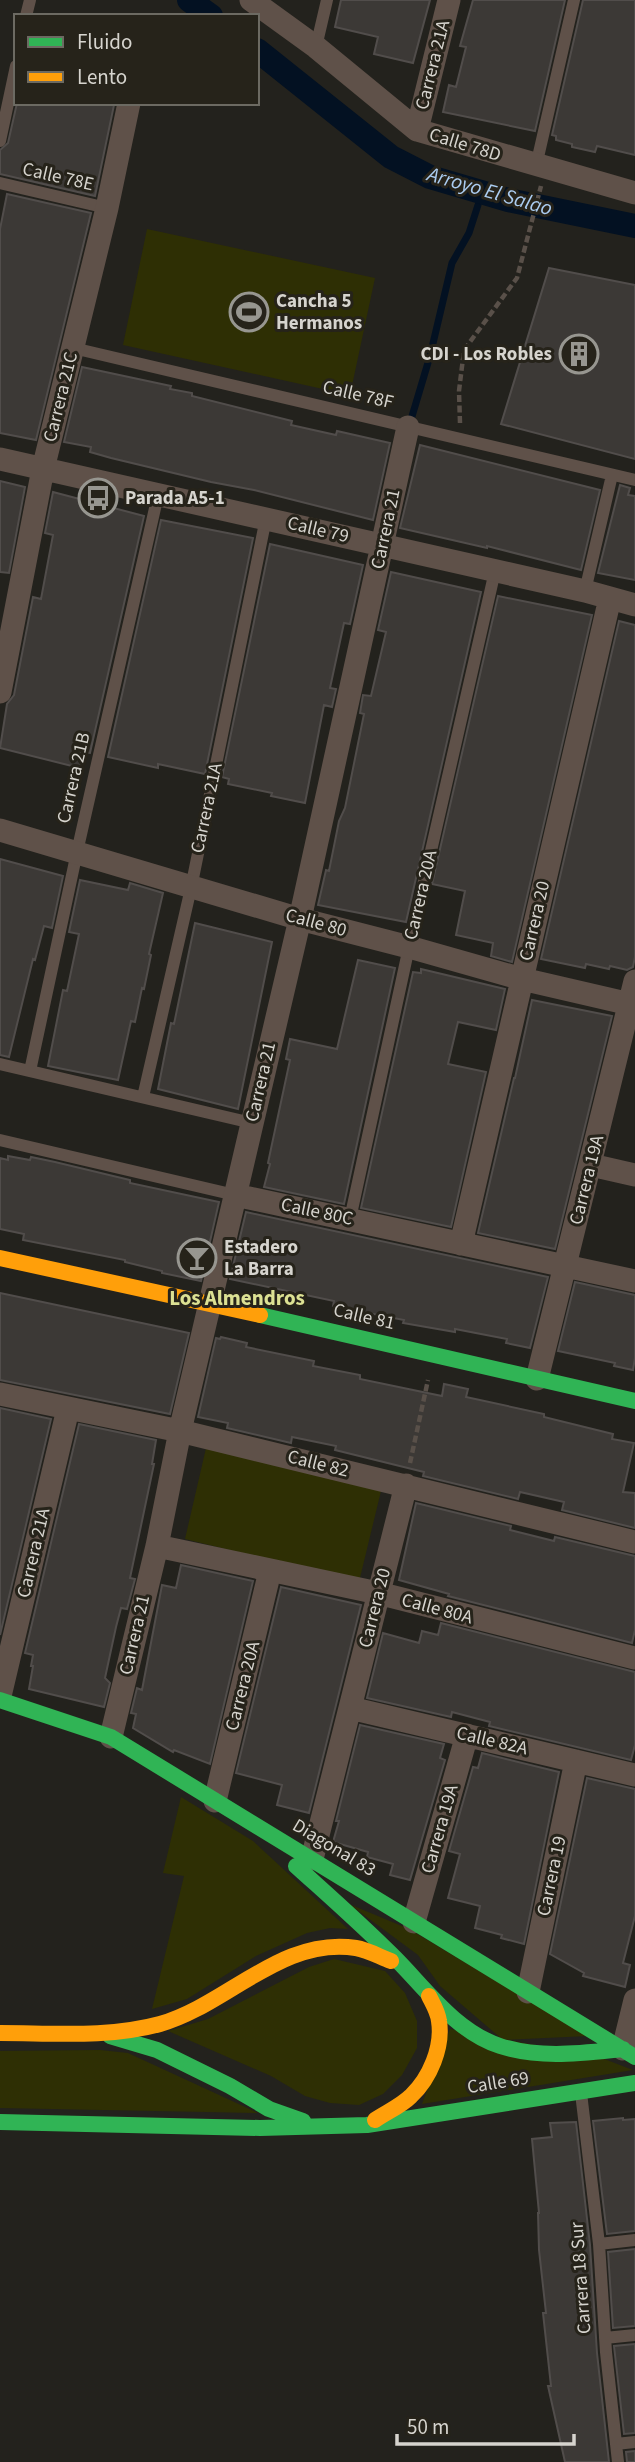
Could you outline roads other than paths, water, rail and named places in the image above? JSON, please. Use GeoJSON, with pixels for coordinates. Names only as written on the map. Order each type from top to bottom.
{"type":"FeatureCollection","features":[{"type":"Feature","properties":{"kind":"street","name":"Calle 78D"},"geometry":{"type":"LineString","coordinates":[[251,0],[316,47],[417,130],[635,193]]}},
{"type":"Feature","properties":{"kind":"street","name":"Carrera 21A"},"geometry":{"type":"LineString","coordinates":[[417,130],[449,0]]}},
{"type":"Feature","properties":{"kind":"street","name":"Carrera 21C"},"geometry":{"type":"LineString","coordinates":[[0,692],[43,469],[107,208],[129,105]]}},
{"type":"Feature","properties":{"kind":"street","name":"Carrera 21"},"geometry":{"type":"LineString","coordinates":[[111,1737],[300,919],[408,427]]}},
{"type":"Feature","properties":{"kind":"street","name":"Calle 79"},"geometry":{"type":"LineString","coordinates":[[0,459],[585,591],[635,605]]}},
{"type":"Feature","properties":{"kind":"street","name":"Carrera 20"},"geometry":{"type":"LineString","coordinates":[[461,1244],[610,598]]}},
{"type":"Feature","properties":{"kind":"street","name":"Calle 80"},"geometry":{"type":"LineString","coordinates":[[0,830],[300,919],[522,979],[632,1004]]}},
{"type":"Feature","properties":{"kind":"street","name":"Carrera 19A"},"geometry":{"type":"LineString","coordinates":[[537,1379],[632,1004],[635,981]]}},
{"type":"Feature","properties":{"kind":"street"},"geometry":{"type":"LineString","coordinates":[[591,1165],[635,1175]]}},
{"type":"Feature","properties":{"kind":"street","name":"Calle 80C"},"geometry":{"type":"LineString","coordinates":[[235,1195],[635,1281]]}},
{"type":"Feature","properties":{"kind":"street","name":"Calle 81"},"geometry":{"type":"LineString","coordinates":[[0,1258],[210,1303],[635,1401]]}},
{"type":"Feature","properties":{"kind":"street","name":"Calle 82"},"geometry":{"type":"LineString","coordinates":[[0,1394],[180,1431],[635,1542]]}},
{"type":"Feature","properties":{"kind":"street","name":"Carrera 21A"},"geometry":{"type":"LineString","coordinates":[[0,1698],[68,1409]]}},
{"type":"Feature","properties":{"kind":"street","name":"Carrera 20"},"geometry":{"type":"LineString","coordinates":[[312,1859],[406,1485]]}},
{"type":"Feature","properties":{"kind":"street","name":"Calle 80A"},"geometry":{"type":"LineString","coordinates":[[157,1546],[379,1593],[635,1658]]}},
{"type":"Feature","properties":{"kind":"street","name":"Carrera 20A"},"geometry":{"type":"LineString","coordinates":[[215,1801],[270,1571]]}},
{"type":"Feature","properties":{"kind":"street","name":"Diagonal 83"},"geometry":{"type":"LineString","coordinates":[[0,1698],[111,1737],[629,2053]]}},
{"type":"Feature","properties":{"kind":"street","name":"Calle 82A"},"geometry":{"type":"LineString","coordinates":[[350,1708],[635,1775]]}},
{"type":"Feature","properties":{"kind":"street","name":"Carrera 19A"},"geometry":{"type":"LineString","coordinates":[[414,1922],[467,1735]]}},
{"type":"Feature","properties":{"kind":"street","name":"Carrera 19"},"geometry":{"type":"LineString","coordinates":[[528,1992],[576,1761]]}},
{"type":"Feature","properties":{"kind":"street"},"geometry":{"type":"LineString","coordinates":[[246,1819],[407,1969],[460,2025],[482,2039],[532,2053],[629,2053],[635,2000]]}},
{"type":"Feature","properties":{"kind":"street"},"geometry":{"type":"LineString","coordinates":[[0,2033],[101,2034],[162,2024],[204,2007],[230,1993],[262,1969],[296,1952],[334,1946],[373,1951],[407,1969]]}},
{"type":"Feature","properties":{"kind":"street"},"geometry":{"type":"LineString","coordinates":[[367,2125],[411,2096],[425,2080],[439,2038],[439,2018],[426,1990]]}},
{"type":"Feature","properties":{"kind":"street"},"geometry":{"type":"LineString","coordinates":[[101,2034],[157,2050],[180,2060],[269,2109],[294,2119],[332,2126]]}},
{"type":"Feature","properties":{"kind":"street","name":"Calle 69"},"geometry":{"type":"LineString","coordinates":[[332,2126],[367,2125],[635,2082]]}},
{"type":"Feature","properties":{"kind":"street"},"geometry":{"type":"LineString","coordinates":[[0,2122],[260,2128],[332,2126]]}},
{"type":"Feature","properties":{"kind":"lane"},"geometry":{"type":"LineString","coordinates":[[316,47],[327,0]]}},
{"type":"Feature","properties":{"kind":"lane"},"geometry":{"type":"LineString","coordinates":[[536,166],[574,0]]}},
{"type":"Feature","properties":{"kind":"lane"},"geometry":{"type":"LineString","coordinates":[[0,141],[14,75]]}},
{"type":"Feature","properties":{"kind":"lane","name":"Calle 78E"},"geometry":{"type":"LineString","coordinates":[[0,183],[107,208]]}},
{"type":"Feature","properties":{"kind":"lane","name":"Calle 78F"},"geometry":{"type":"LineString","coordinates":[[73,348],[635,480]]}},
{"type":"Feature","properties":{"kind":"lane"},"geometry":{"type":"LineString","coordinates":[[585,591],[612,475]]}},
{"type":"Feature","properties":{"kind":"lane","name":"Carrera 21B"},"geometry":{"type":"LineString","coordinates":[[30,1071],[158,495]]}},
{"type":"Feature","properties":{"kind":"lane","name":"Carrera 21A"},"geometry":{"type":"LineString","coordinates":[[143,1097],[191,888],[266,518]]}},
{"type":"Feature","properties":{"kind":"lane","name":"Carrera 20A"},"geometry":{"type":"LineString","coordinates":[[350,1219],[495,571]]}},
{"type":"Feature","properties":{"kind":"lane"},"geometry":{"type":"LineString","coordinates":[[0,1064],[252,1123]]}},
{"type":"Feature","properties":{"kind":"lane","name":"Calle 80C"},"geometry":{"type":"LineString","coordinates":[[0,1140],[235,1195]]}},
{"type":"Feature","properties":{"kind":"lane","name":"Carrera 18 Sur"},"geometry":{"type":"LineString","coordinates":[[581,2091],[599,2244],[605,2338],[618,2462]]}},
{"type":"Feature","properties":{"kind":"lane"},"geometry":{"type":"LineString","coordinates":[[599,2244],[635,2240]]}},
{"type":"Feature","properties":{"kind":"lane"},"geometry":{"type":"LineString","coordinates":[[605,2338],[635,2335]]}},
{"type":"Feature","properties":{"kind":"lane"},"geometry":{"type":"LineString","coordinates":[[616,2444],[635,2442]]}},
{"type":"Feature","properties":{"kind":"waterway","name":"Arroyo El Salao"},"geometry":{"type":"LineString","coordinates":[[189,0],[208,14]]}},
{"type":"Feature","properties":{"kind":"waterway","name":"Arroyo El Salao"},"geometry":{"type":"LineString","coordinates":[[259,52],[391,157],[430,177],[508,200],[635,226]]}},
{"type":"Feature","properties":{"kind":"waterway"},"geometry":{"type":"LineString","coordinates":[[410,423],[430,356],[452,263],[469,233],[478,205]]}},
{"type":"Feature","properties":{"kind":"place","name":"Cancha 5 Hermanos"},"geometry":{"type":"Point","coordinates":[249,312]}},
{"type":"Feature","properties":{"kind":"place","name":"CDI - Los Robles"},"geometry":{"type":"Point","coordinates":[579,354]}},
{"type":"Feature","properties":{"kind":"place","name":"Parada A5-1"},"geometry":{"type":"Point","coordinates":[98,498]}},
{"type":"Feature","properties":{"kind":"place","name":"Estadero La Barra"},"geometry":{"type":"Point","coordinates":[197,1258]}},
{"type":"Feature","properties":{"kind":"district","name":"Los Almendros"},"geometry":{"type":"Point","coordinates":[237,1298]}}]}
